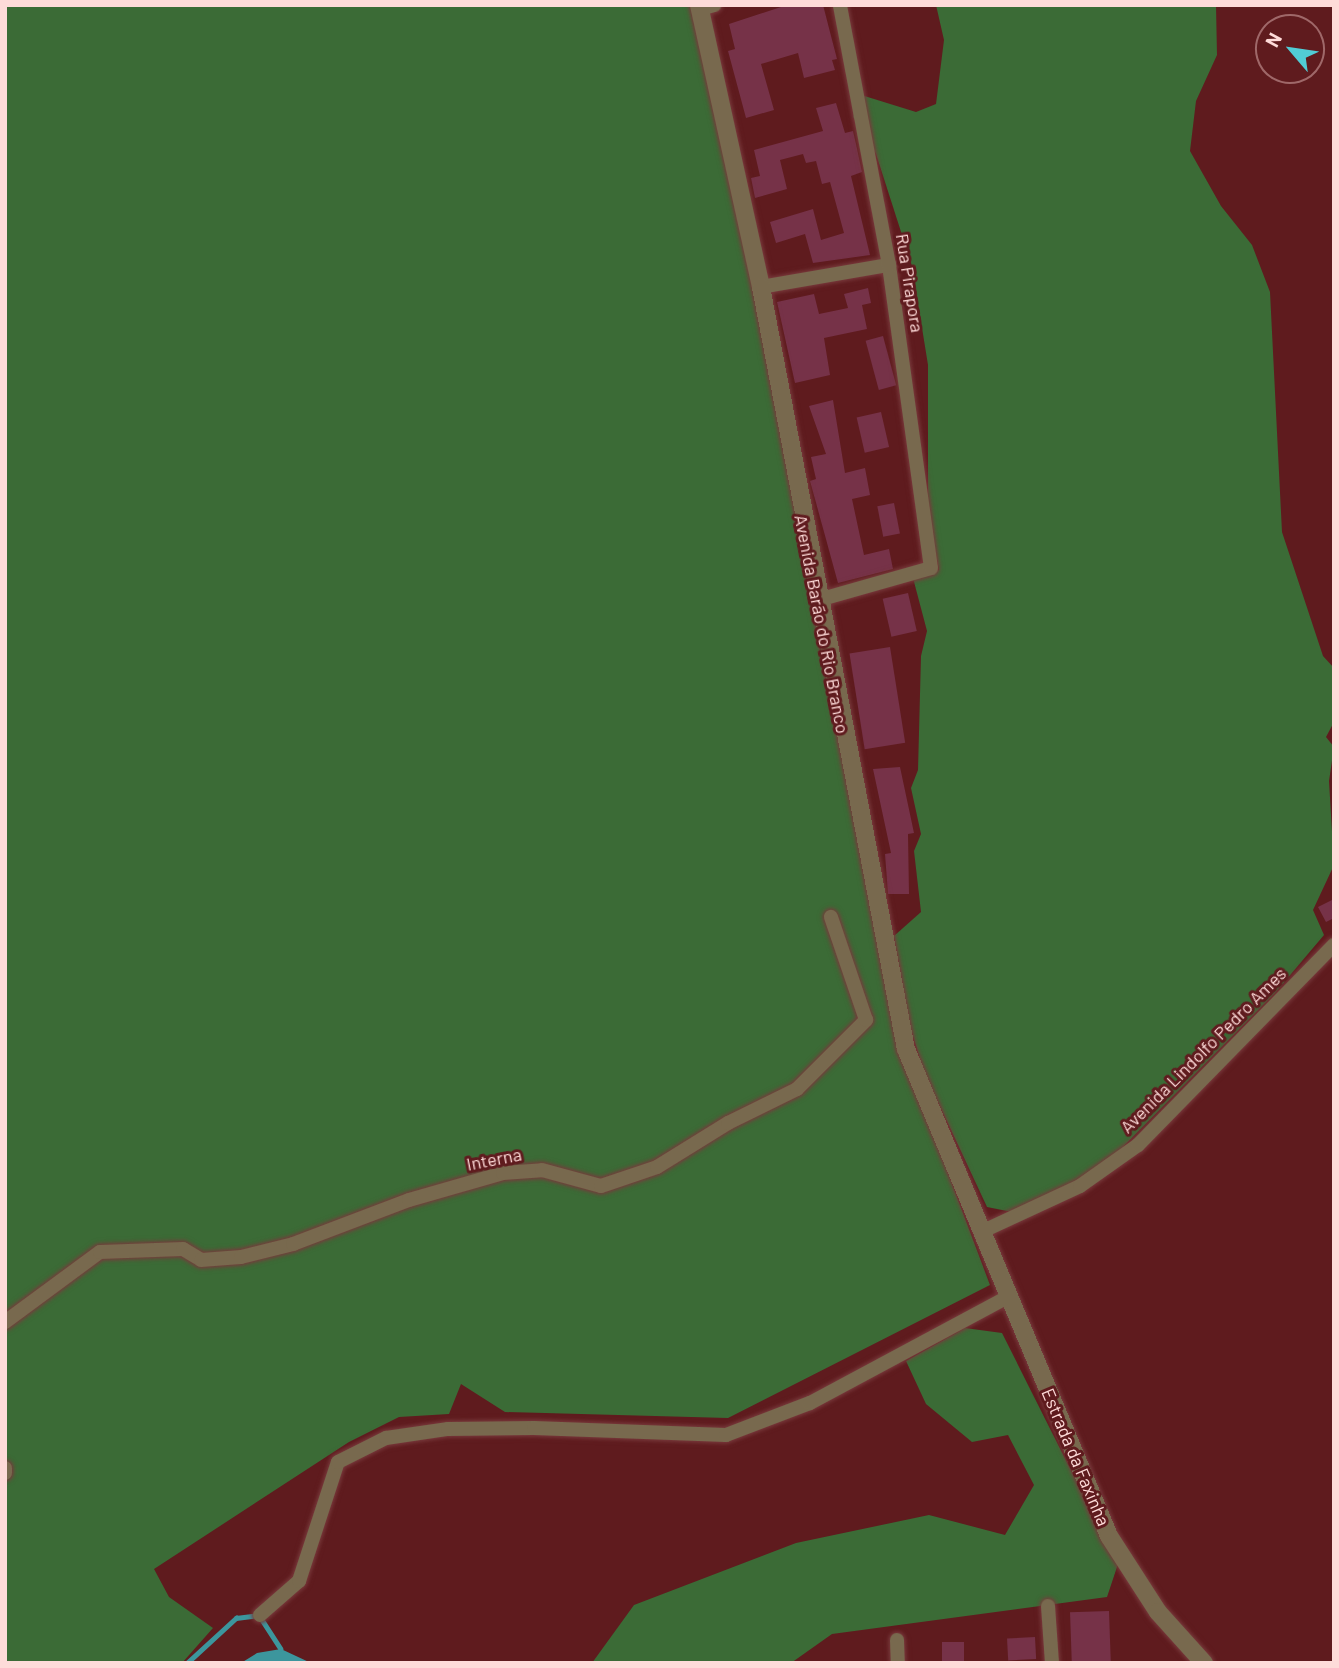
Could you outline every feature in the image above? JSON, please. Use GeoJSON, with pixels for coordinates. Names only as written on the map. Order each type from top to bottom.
{"type":"FeatureCollection","features":[{"type":"Feature","properties":{"kind":"street","name":"Rua Pirapora"},"geometry":{"type":"LineString","coordinates":[[818,600],[931,568],[889,265],[840,5]]}},
{"type":"Feature","properties":{"kind":"street","name":"Avenida Barão do Rio Branco"},"geometry":{"type":"LineString","coordinates":[[704,6],[761,287],[818,600],[906,1049],[981,1232]]}},
{"type":"Feature","properties":{"kind":"street"},"geometry":{"type":"LineString","coordinates":[[761,287],[889,265]]}},
{"type":"Feature","properties":{"kind":"street","name":"Interna"},"geometry":{"type":"LineString","coordinates":[[5,1322],[100,1252],[184,1249],[201,1260],[241,1257],[293,1244],[409,1200],[503,1173],[542,1170],[601,1186],[657,1167],[728,1123],[797,1089],[866,1020],[831,917]]}},
{"type":"Feature","properties":{"kind":"street","name":"Avenida Lindolfo Pedro Ames"},"geometry":{"type":"LineString","coordinates":[[981,1232],[1080,1186],[1138,1145],[1334,945]]}},
{"type":"Feature","properties":{"kind":"street","name":"Estrada da Faxinha"},"geometry":{"type":"LineString","coordinates":[[981,1232],[1109,1536],[1158,1612],[1204,1663]]}},
{"type":"Feature","properties":{"kind":"street"},"geometry":{"type":"LineString","coordinates":[[260,1615],[299,1581],[338,1462],[386,1438],[510,1429],[726,1435],[810,1403],[1008,1297]]}},
{"type":"Feature","properties":{"kind":"street"},"geometry":{"type":"LineString","coordinates":[[1048,1606],[1052,1663]]}},
{"type":"Feature","properties":{"kind":"street"},"geometry":{"type":"LineString","coordinates":[[897,1640],[898,1663]]}},
{"type":"Feature","properties":{"kind":"green space"},"geometry":{"type":"Polygon","coordinates":[[[5,5],[696,5],[757,289],[901,1048],[990,1285],[728,1418],[505,1412],[461,1384],[449,1414],[399,1417],[349,1442],[154,1569],[169,1597],[213,1628],[182,1663],[5,1663],[5,5]]]}},
{"type":"Feature","properties":{"kind":"green space"},"geometry":{"type":"Polygon","coordinates":[[[936,5],[1216,5],[1217,55],[1196,101],[1190,151],[1221,206],[1252,245],[1270,292],[1282,532],[1323,656],[1334,668],[1334,722],[1326,737],[1334,747],[1329,781],[1334,865],[1313,910],[1324,935],[1275,993],[1112,1158],[1054,1196],[1012,1212],[987,1207],[924,1072],[910,1026],[894,936],[921,912],[914,851],[921,834],[911,788],[918,770],[921,656],[927,631],[913,578],[939,570],[928,512],[928,365],[912,266],[876,154],[853,117],[858,94],[916,112],[936,104],[944,40],[936,5]]]}},
{"type":"Feature","properties":{"kind":"green space"},"geometry":{"type":"Polygon","coordinates":[[[965,1328],[1002,1333],[1118,1564],[1107,1597],[832,1634],[791,1663],[592,1663],[634,1605],[796,1543],[929,1515],[1005,1535],[1034,1485],[1008,1435],[972,1442],[926,1404],[906,1361],[965,1328]]]}},
{"type":"Feature","properties":{"kind":"water"},"geometry":{"type":"Polygon","coordinates":[[[281,1649],[311,1663],[241,1663],[257,1653],[281,1649]]]}},
{"type":"Feature","properties":{"kind":"building"},"geometry":{"type":"Polygon","coordinates":[[[787,5],[823,5],[837,59],[832,60],[835,70],[804,78],[798,53],[761,64],[774,110],[746,118],[728,51],[735,49],[729,24],[787,5]]]}},
{"type":"Feature","properties":{"kind":"building"},"geometry":{"type":"Polygon","coordinates":[[[836,103],[845,133],[853,131],[856,144],[862,172],[851,176],[870,255],[813,263],[805,234],[776,243],[770,222],[813,209],[821,240],[844,233],[830,182],[822,184],[816,161],[806,163],[803,154],[780,160],[787,189],[755,198],[751,178],[760,176],[754,150],[823,131],[816,108],[836,103]]]}},
{"type":"Feature","properties":{"kind":"building"},"geometry":{"type":"Polygon","coordinates":[[[868,288],[871,303],[862,305],[867,329],[824,338],[830,375],[795,383],[777,302],[814,294],[819,314],[848,308],[844,294],[868,288]]]}},
{"type":"Feature","properties":{"kind":"building"},"geometry":{"type":"Polygon","coordinates":[[[883,336],[896,385],[879,390],[866,341],[883,336]]]}},
{"type":"Feature","properties":{"kind":"building"},"geometry":{"type":"Polygon","coordinates":[[[833,400],[845,473],[865,468],[870,495],[852,499],[864,555],[889,549],[893,569],[838,583],[810,481],[816,479],[811,457],[826,454],[809,406],[833,400]]]}},
{"type":"Feature","properties":{"kind":"building"},"geometry":{"type":"Polygon","coordinates":[[[881,412],[889,447],[865,453],[857,418],[881,412]]]}},
{"type":"Feature","properties":{"kind":"building"},"geometry":{"type":"Polygon","coordinates":[[[894,503],[900,533],[883,537],[877,506],[894,503]]]}},
{"type":"Feature","properties":{"kind":"building"},"geometry":{"type":"Polygon","coordinates":[[[908,593],[917,631],[891,637],[883,599],[908,593]]]}},
{"type":"Feature","properties":{"kind":"building"},"geometry":{"type":"Polygon","coordinates":[[[890,647],[905,743],[865,749],[850,653],[890,647]]]}},
{"type":"Feature","properties":{"kind":"building"},"geometry":{"type":"Polygon","coordinates":[[[900,767],[914,833],[908,834],[909,894],[888,894],[885,854],[891,853],[873,769],[900,767]]]}},
{"type":"Feature","properties":{"kind":"building"},"geometry":{"type":"Polygon","coordinates":[[[1334,899],[1334,918],[1326,922],[1318,907],[1334,899]]]}},
{"type":"Feature","properties":{"kind":"building"},"geometry":{"type":"Polygon","coordinates":[[[1109,1611],[1111,1663],[1072,1663],[1070,1612],[1109,1611]]]}},
{"type":"Feature","properties":{"kind":"building"},"geometry":{"type":"Polygon","coordinates":[[[1035,1637],[1036,1659],[1008,1660],[1007,1638],[1035,1637]]]}},
{"type":"Feature","properties":{"kind":"building"},"geometry":{"type":"Polygon","coordinates":[[[942,1642],[964,1642],[964,1661],[942,1661],[942,1642]]]}},
{"type":"Feature","properties":{"kind":"waterway"},"geometry":{"type":"LineString","coordinates":[[187,1663],[236,1618],[259,1615],[281,1649]]}}]}
